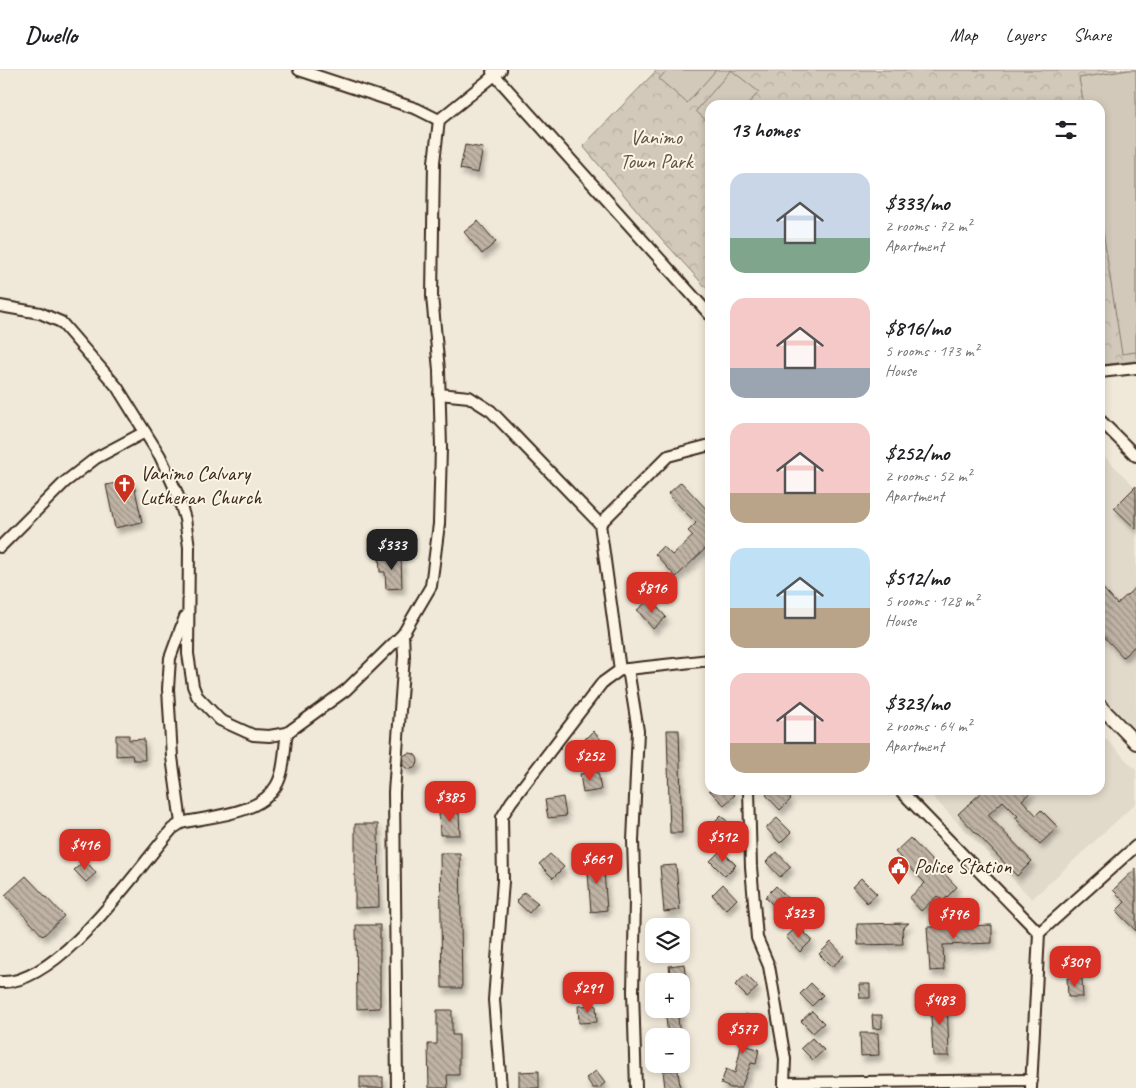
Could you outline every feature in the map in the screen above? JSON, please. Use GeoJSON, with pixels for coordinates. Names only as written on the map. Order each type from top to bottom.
{"type":"FeatureCollection","features":[{"type":"Feature","properties":{"kind":"street"},"geometry":{"type":"LineString","coordinates":[[299,70],[418,109],[439,120]]}},
{"type":"Feature","properties":{"kind":"street"},"geometry":{"type":"LineString","coordinates":[[0,306],[40,313],[61,322],[117,387],[145,432],[170,478],[185,519],[189,547],[188,654],[193,686],[197,696],[220,720],[253,735],[269,736],[287,733],[346,690],[403,634],[432,586],[440,524],[440,394],[432,296],[434,162],[439,120],[496,72],[705,309]]}},
{"type":"Feature","properties":{"kind":"street"},"geometry":{"type":"LineString","coordinates":[[1105,371],[1136,368]]}},
{"type":"Feature","properties":{"kind":"street"},"geometry":{"type":"LineString","coordinates":[[440,394],[469,397],[491,411],[600,524],[624,670],[638,731],[633,841],[635,902],[633,991],[636,1088]]}},
{"type":"Feature","properties":{"kind":"street"},"geometry":{"type":"LineString","coordinates":[[1105,425],[1136,456]]}},
{"type":"Feature","properties":{"kind":"street"},"geometry":{"type":"LineString","coordinates":[[0,547],[65,482],[88,464],[145,432]]}},
{"type":"Feature","properties":{"kind":"street"},"geometry":{"type":"LineString","coordinates":[[600,524],[668,456],[705,446]]}},
{"type":"Feature","properties":{"kind":"street"},"geometry":{"type":"LineString","coordinates":[[181,823],[172,758],[168,689],[170,658],[188,612]]}},
{"type":"Feature","properties":{"kind":"street"},"geometry":{"type":"LineString","coordinates":[[397,1088],[393,820],[397,726],[404,656],[403,634]]}},
{"type":"Feature","properties":{"kind":"street"},"geometry":{"type":"LineString","coordinates":[[501,1088],[494,1000],[503,881],[502,817],[511,802],[602,683],[624,670],[705,661]]}},
{"type":"Feature","properties":{"kind":"street"},"geometry":{"type":"LineString","coordinates":[[1105,711],[1136,744]]}},
{"type":"Feature","properties":{"kind":"street"},"geometry":{"type":"LineString","coordinates":[[0,982],[9,982],[30,976],[57,957],[100,918],[172,829],[181,823],[245,810],[262,801],[277,786],[287,733]]}},
{"type":"Feature","properties":{"kind":"street"},"geometry":{"type":"LineString","coordinates":[[749,795],[751,867],[757,938],[769,966],[785,1059],[784,1085],[1032,1084],[1039,933],[1136,846]]}},
{"type":"Feature","properties":{"kind":"street"},"geometry":{"type":"LineString","coordinates":[[905,795],[1039,933]]}},
{"type":"Feature","properties":{"kind":"shaded area"},"geometry":{"type":"Polygon","coordinates":[[[1105,457],[1136,488],[1136,731],[1105,699],[1105,457]]]}},
{"type":"Feature","properties":{"kind":"shaded area"},"geometry":{"type":"Polygon","coordinates":[[[1105,738],[1136,770],[1136,803],[1032,899],[931,795],[1105,795],[1105,738]]]}},
{"type":"Feature","properties":{"kind":"green space","name":"Vanimo Town Park"},"geometry":{"type":"Polygon","coordinates":[[[657,70],[1136,70],[1136,361],[1105,364],[1105,100],[705,100],[705,286],[650,226],[583,146],[657,70]]]}},
{"type":"Feature","properties":{"kind":"green space"},"geometry":{"type":"Polygon","coordinates":[[[667,70],[716,70],[687,103],[659,79],[667,70]]]}},
{"type":"Feature","properties":{"kind":"green space"},"geometry":{"type":"Polygon","coordinates":[[[731,70],[759,92],[752,100],[705,100],[731,70]]]}},
{"type":"Feature","properties":{"kind":"green space"},"geometry":{"type":"Polygon","coordinates":[[[1136,70],[1136,352],[1122,354],[1105,244],[1105,100],[1083,100],[1079,78],[1136,70]]]}},
{"type":"Feature","properties":{"kind":"green space"},"geometry":{"type":"Polygon","coordinates":[[[705,100],[705,119],[696,111],[705,100]]]}},
{"type":"Feature","properties":{"kind":"building"},"geometry":{"type":"Polygon","coordinates":[[[465,145],[483,148],[478,173],[460,169],[465,145]]]}},
{"type":"Feature","properties":{"kind":"building"},"geometry":{"type":"Polygon","coordinates":[[[478,221],[496,242],[482,254],[464,232],[478,221]]]}},
{"type":"Feature","properties":{"kind":"building","name":"Vanimo Calvary Lutheran Church"},"geometry":{"type":"Polygon","coordinates":[[[133,480],[142,522],[115,528],[106,485],[133,480]]]}},
{"type":"Feature","properties":{"kind":"building"},"geometry":{"type":"Polygon","coordinates":[[[681,482],[705,508],[705,549],[676,577],[655,554],[663,546],[672,555],[693,536],[688,531],[696,523],[668,494],[681,482]]]}},
{"type":"Feature","properties":{"kind":"building"},"geometry":{"type":"Polygon","coordinates":[[[1136,486],[1136,529],[1114,508],[1136,486]]]}},
{"type":"Feature","properties":{"kind":"building"},"geometry":{"type":"Polygon","coordinates":[[[401,555],[402,588],[386,589],[385,572],[380,572],[379,556],[401,555]]]}},
{"type":"Feature","properties":{"kind":"building"},"geometry":{"type":"Polygon","coordinates":[[[1136,587],[1136,645],[1123,657],[1105,637],[1105,591],[1117,604],[1136,587]]]}},
{"type":"Feature","properties":{"kind":"building"},"geometry":{"type":"Polygon","coordinates":[[[650,599],[666,617],[653,629],[637,610],[650,599]]]}},
{"type":"Feature","properties":{"kind":"building"},"geometry":{"type":"Polygon","coordinates":[[[667,730],[679,730],[682,833],[670,833],[667,730]]]}},
{"type":"Feature","properties":{"kind":"building"},"geometry":{"type":"Polygon","coordinates":[[[593,731],[605,744],[596,752],[584,740],[593,731]]]}},
{"type":"Feature","properties":{"kind":"building"},"geometry":{"type":"Polygon","coordinates":[[[116,735],[129,735],[129,740],[144,739],[145,760],[133,760],[132,755],[116,756],[116,735]]]}},
{"type":"Feature","properties":{"kind":"building"},"geometry":{"type":"Polygon","coordinates":[[[407,753],[413,753],[418,758],[416,767],[407,769],[402,764],[402,758],[407,753]]]}},
{"type":"Feature","properties":{"kind":"building"},"geometry":{"type":"Polygon","coordinates":[[[598,771],[601,790],[583,793],[580,774],[598,771]]]}},
{"type":"Feature","properties":{"kind":"building"},"geometry":{"type":"Polygon","coordinates":[[[714,795],[735,795],[724,805],[714,795]]]}},
{"type":"Feature","properties":{"kind":"building"},"geometry":{"type":"Polygon","coordinates":[[[766,795],[787,795],[791,799],[780,810],[766,795]]]}},
{"type":"Feature","properties":{"kind":"building"},"geometry":{"type":"Polygon","coordinates":[[[979,795],[1028,795],[1022,800],[1036,815],[1041,810],[1058,827],[1040,844],[1015,818],[1018,816],[1003,801],[988,815],[1032,861],[1017,876],[958,814],[979,795]]]}},
{"type":"Feature","properties":{"kind":"building"},"geometry":{"type":"Polygon","coordinates":[[[563,797],[566,816],[548,818],[545,800],[563,797]]]}},
{"type":"Feature","properties":{"kind":"building"},"geometry":{"type":"Polygon","coordinates":[[[459,811],[460,835],[440,835],[439,812],[459,811]]]}},
{"type":"Feature","properties":{"kind":"building"},"geometry":{"type":"Polygon","coordinates":[[[721,815],[735,830],[724,840],[710,826],[721,815]]]}},
{"type":"Feature","properties":{"kind":"building"},"geometry":{"type":"Polygon","coordinates":[[[777,818],[791,832],[780,843],[766,828],[777,818]]]}},
{"type":"Feature","properties":{"kind":"building"},"geometry":{"type":"Polygon","coordinates":[[[355,824],[378,824],[379,907],[355,908],[355,824]]]}},
{"type":"Feature","properties":{"kind":"building"},"geometry":{"type":"Polygon","coordinates":[[[910,838],[957,887],[943,901],[937,896],[921,911],[909,898],[925,883],[895,852],[910,838]]]}},
{"type":"Feature","properties":{"kind":"building"},"geometry":{"type":"Polygon","coordinates":[[[721,850],[736,865],[725,876],[710,861],[721,850]]]}},
{"type":"Feature","properties":{"kind":"building"},"geometry":{"type":"Polygon","coordinates":[[[777,852],[791,867],[780,877],[766,862],[777,852]]]}},
{"type":"Feature","properties":{"kind":"building"},"geometry":{"type":"Polygon","coordinates":[[[440,853],[460,853],[462,988],[442,988],[440,853]]]}},
{"type":"Feature","properties":{"kind":"building"},"geometry":{"type":"Polygon","coordinates":[[[550,854],[564,867],[553,878],[539,864],[550,854]]]}},
{"type":"Feature","properties":{"kind":"building"},"geometry":{"type":"Polygon","coordinates":[[[603,858],[607,910],[591,912],[587,860],[603,858]]]}},
{"type":"Feature","properties":{"kind":"building"},"geometry":{"type":"Polygon","coordinates":[[[85,860],[96,873],[86,882],[74,870],[85,860]]]}},
{"type":"Feature","properties":{"kind":"building"},"geometry":{"type":"Polygon","coordinates":[[[676,865],[680,910],[664,912],[660,866],[676,865]]]}},
{"type":"Feature","properties":{"kind":"building"},"geometry":{"type":"Polygon","coordinates":[[[1136,868],[1136,931],[1116,911],[1125,902],[1113,890],[1136,868]]]}},
{"type":"Feature","properties":{"kind":"building"},"geometry":{"type":"Polygon","coordinates":[[[26,876],[64,916],[43,936],[5,895],[26,876]]]}},
{"type":"Feature","properties":{"kind":"building"},"geometry":{"type":"Polygon","coordinates":[[[861,878],[877,894],[867,903],[852,887],[861,878]]]}},
{"type":"Feature","properties":{"kind":"building"},"geometry":{"type":"Polygon","coordinates":[[[723,884],[737,899],[726,910],[712,895],[723,884]]]}},
{"type":"Feature","properties":{"kind":"building"},"geometry":{"type":"Polygon","coordinates":[[[776,886],[790,901],[779,911],[765,897],[776,886]]]}},
{"type":"Feature","properties":{"kind":"building"},"geometry":{"type":"Polygon","coordinates":[[[524,892],[538,903],[529,913],[516,901],[524,892]]]}},
{"type":"Feature","properties":{"kind":"building"},"geometry":{"type":"Polygon","coordinates":[[[909,923],[902,929],[903,944],[858,945],[857,924],[909,923]]]}},
{"type":"Feature","properties":{"kind":"building"},"geometry":{"type":"Polygon","coordinates":[[[356,925],[380,925],[380,1008],[357,1009],[356,925]]]}},
{"type":"Feature","properties":{"kind":"building"},"geometry":{"type":"Polygon","coordinates":[[[992,925],[992,943],[943,945],[944,970],[930,971],[927,927],[992,925]]]}},
{"type":"Feature","properties":{"kind":"building"},"geometry":{"type":"Polygon","coordinates":[[[798,926],[812,940],[800,952],[786,937],[798,926]]]}},
{"type":"Feature","properties":{"kind":"building"},"geometry":{"type":"Polygon","coordinates":[[[831,942],[844,956],[832,967],[819,954],[831,942]]]}},
{"type":"Feature","properties":{"kind":"building"},"geometry":{"type":"Polygon","coordinates":[[[684,964],[685,973],[670,973],[669,966],[684,964]]]}},
{"type":"Feature","properties":{"kind":"building"},"geometry":{"type":"Polygon","coordinates":[[[746,975],[758,987],[747,997],[735,985],[746,975]]]}},
{"type":"Feature","properties":{"kind":"building"},"geometry":{"type":"Polygon","coordinates":[[[1067,978],[1082,978],[1083,997],[1068,997],[1067,978]]]}},
{"type":"Feature","properties":{"kind":"building"},"geometry":{"type":"Polygon","coordinates":[[[811,983],[823,995],[812,1006],[800,994],[811,983]]]}},
{"type":"Feature","properties":{"kind":"building"},"geometry":{"type":"Polygon","coordinates":[[[859,984],[870,984],[870,998],[860,998],[859,984]]]}},
{"type":"Feature","properties":{"kind":"building"},"geometry":{"type":"Polygon","coordinates":[[[947,997],[949,1056],[933,1056],[930,998],[947,997]]]}},
{"type":"Feature","properties":{"kind":"building"},"geometry":{"type":"Polygon","coordinates":[[[596,1005],[597,1022],[579,1023],[578,1006],[596,1005]]]}},
{"type":"Feature","properties":{"kind":"building"},"geometry":{"type":"Polygon","coordinates":[[[437,1010],[452,1010],[452,1035],[459,1035],[459,1075],[447,1075],[448,1088],[429,1088],[428,1044],[437,1044],[437,1010]]]}},
{"type":"Feature","properties":{"kind":"building"},"geometry":{"type":"Polygon","coordinates":[[[812,1011],[824,1023],[813,1033],[801,1021],[812,1011]]]}},
{"type":"Feature","properties":{"kind":"building"},"geometry":{"type":"Polygon","coordinates":[[[746,1014],[760,1022],[746,1046],[759,1049],[756,1064],[751,1063],[741,1088],[731,1088],[721,1084],[726,1069],[735,1073],[744,1033],[738,1029],[746,1014]]]}},
{"type":"Feature","properties":{"kind":"building"},"geometry":{"type":"Polygon","coordinates":[[[872,1015],[882,1015],[882,1028],[873,1029],[872,1015]]]}},
{"type":"Feature","properties":{"kind":"building"},"geometry":{"type":"Polygon","coordinates":[[[666,1018],[678,1018],[679,1028],[667,1028],[666,1018]]]}},
{"type":"Feature","properties":{"kind":"building"},"geometry":{"type":"Polygon","coordinates":[[[860,1033],[878,1033],[879,1055],[861,1056],[860,1033]]]}},
{"type":"Feature","properties":{"kind":"building"},"geometry":{"type":"Polygon","coordinates":[[[812,1038],[824,1050],[813,1060],[801,1048],[812,1038]]]}},
{"type":"Feature","properties":{"kind":"building"},"geometry":{"type":"Polygon","coordinates":[[[539,1071],[539,1088],[519,1088],[519,1072],[539,1071]]]}},
{"type":"Feature","properties":{"kind":"building"},"geometry":{"type":"Polygon","coordinates":[[[596,1071],[605,1083],[599,1088],[593,1088],[586,1078],[596,1071]]]}},
{"type":"Feature","properties":{"kind":"building"},"geometry":{"type":"Polygon","coordinates":[[[663,1073],[678,1073],[680,1087],[665,1088],[663,1073]]]}},
{"type":"Feature","properties":{"kind":"building"},"geometry":{"type":"Polygon","coordinates":[[[360,1077],[383,1077],[383,1088],[360,1088],[360,1077]]]}},
{"type":"Feature","properties":{"kind":"place","name":"Vanimo Calvary Lutheran Church"},"geometry":{"type":"Point","coordinates":[124,504]}},
{"type":"Feature","properties":{"kind":"place","name":"Police Station"},"geometry":{"type":"Point","coordinates":[898,885]}}]}
